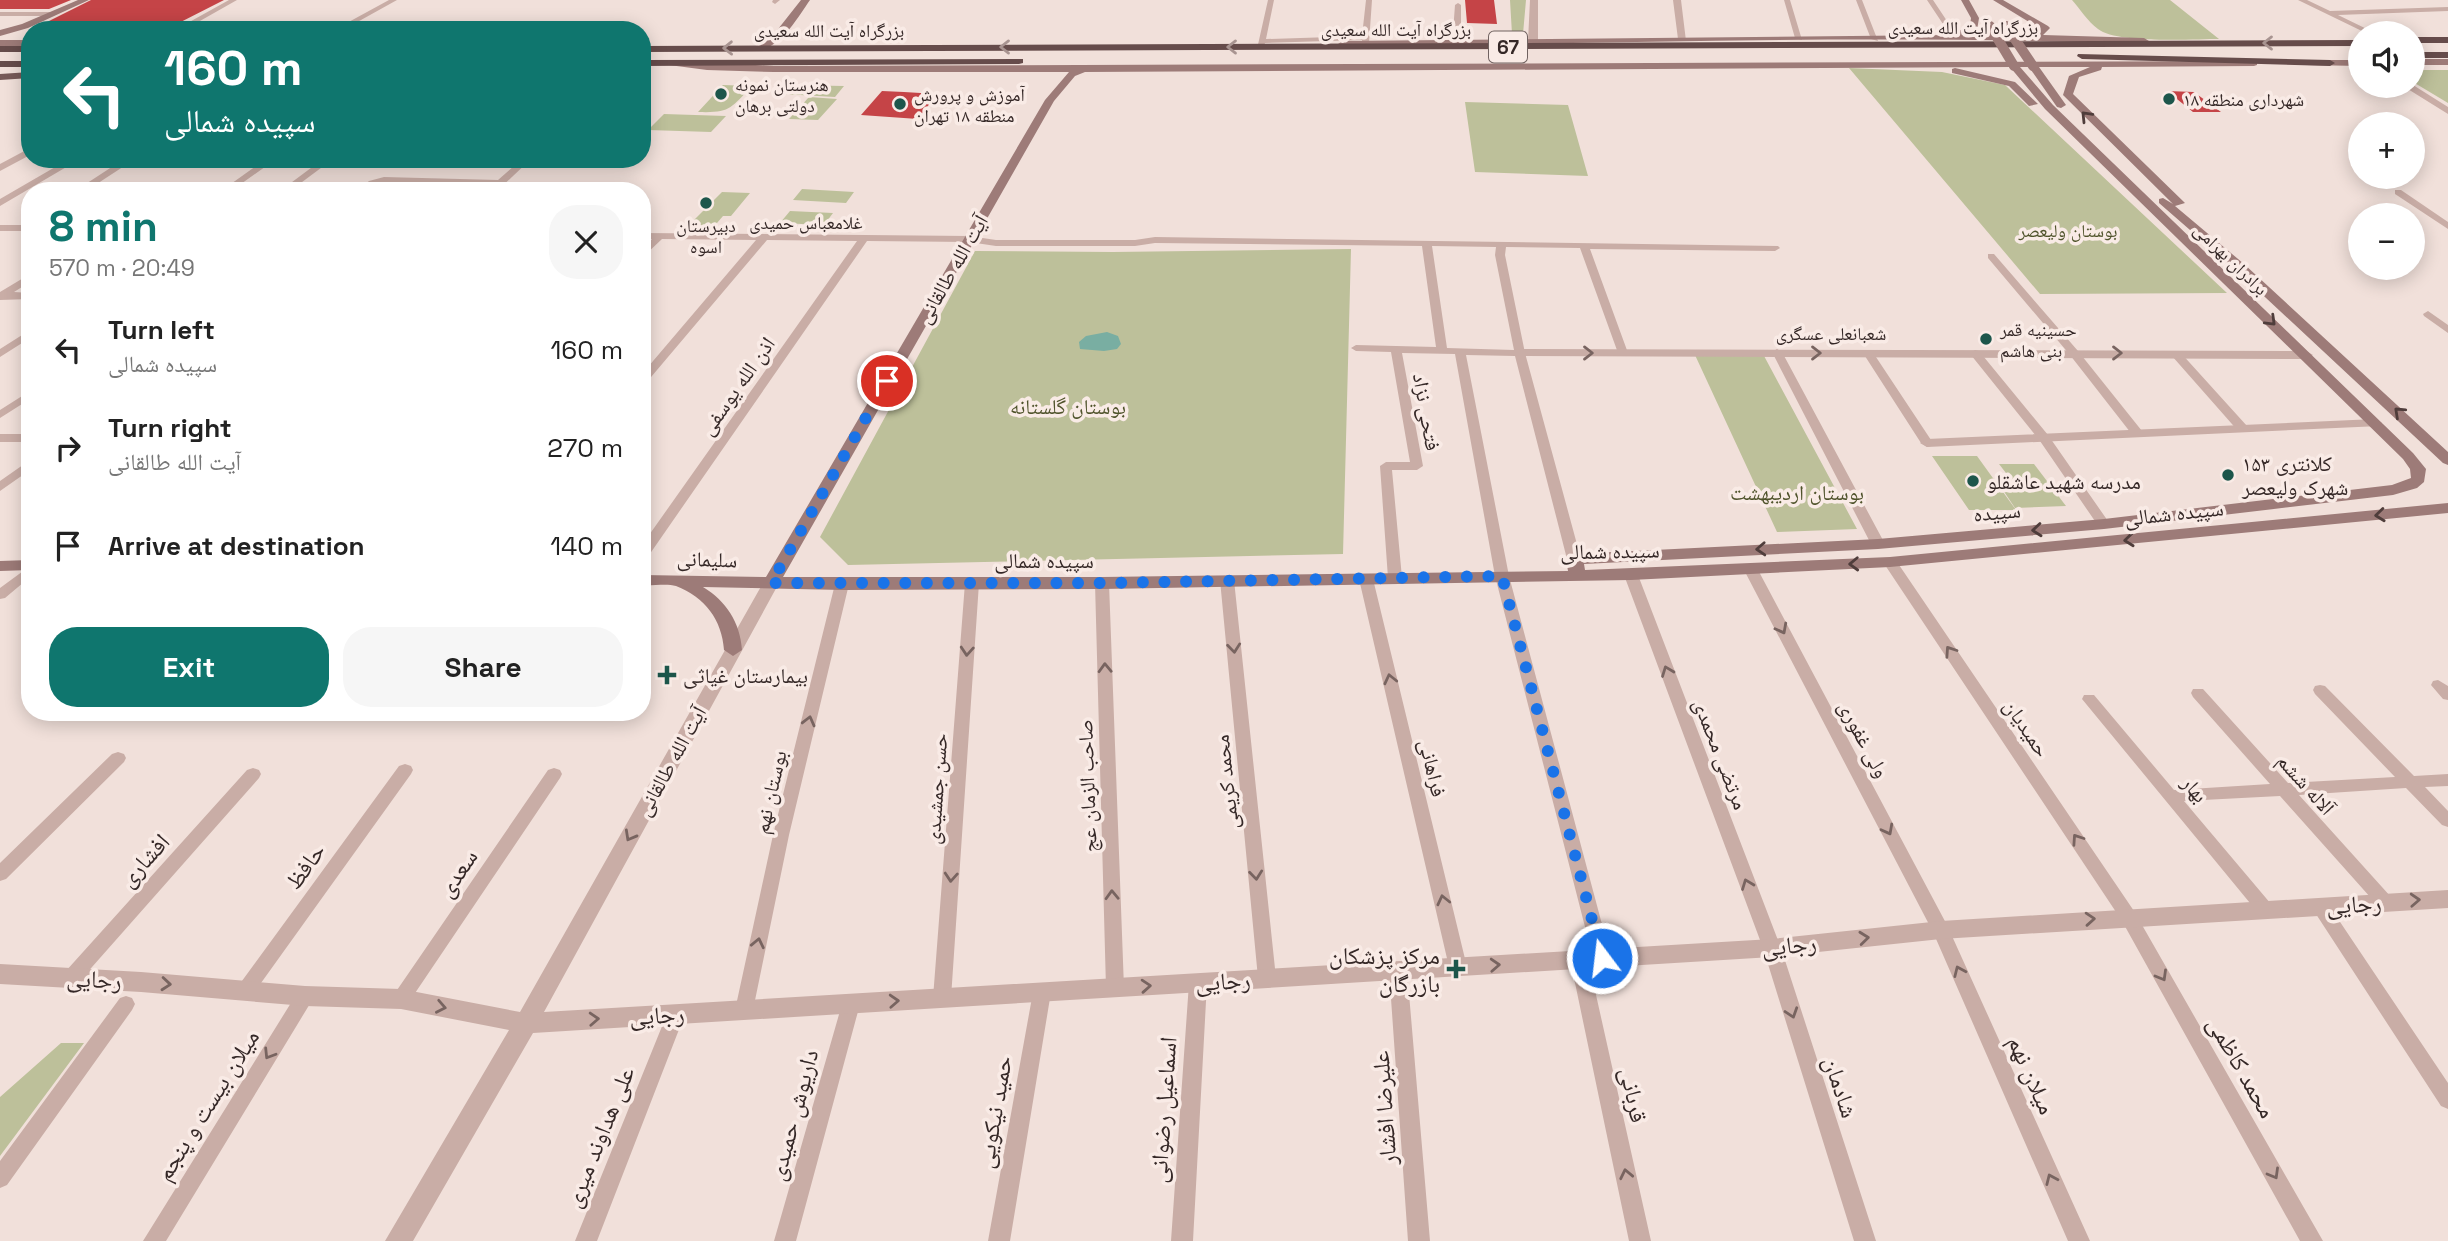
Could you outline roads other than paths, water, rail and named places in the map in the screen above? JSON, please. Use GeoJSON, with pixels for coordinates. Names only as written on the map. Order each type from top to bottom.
{"type":"FeatureCollection","features":[{"type":"Feature","properties":{"kind":"highway","name":"بزرگراه آیت الله سعیدی"},"geometry":{"type":"LineString","coordinates":[[651,49],[1261,44],[1286,47],[2348,41]]}},
{"type":"Feature","properties":{"kind":"highway"},"geometry":{"type":"LineString","coordinates":[[2425,42],[2448,42]]}},
{"type":"Feature","properties":{"kind":"highway"},"geometry":{"type":"LineString","coordinates":[[0,49],[21,49]]}},
{"type":"Feature","properties":{"kind":"highway","name":"بزرگراه آیت الله سعیدی"},"geometry":{"type":"LineString","coordinates":[[651,63],[2348,55]]}},
{"type":"Feature","properties":{"kind":"highway"},"geometry":{"type":"LineString","coordinates":[[2425,55],[2448,55]]}},
{"type":"Feature","properties":{"kind":"highway"},"geometry":{"type":"LineString","coordinates":[[2077,56],[2330,63]]}},
{"type":"Feature","properties":{"kind":"highway"},"geometry":{"type":"LineString","coordinates":[[774,69],[878,62]]}},
{"type":"Feature","properties":{"kind":"highway"},"geometry":{"type":"LineString","coordinates":[[0,64],[21,66]]}},
{"type":"Feature","properties":{"kind":"main road"},"geometry":{"type":"LineString","coordinates":[[33,21],[85,0]]}},
{"type":"Feature","properties":{"kind":"main road"},"geometry":{"type":"LineString","coordinates":[[52,21],[97,0]]}},
{"type":"Feature","properties":{"kind":"main road"},"geometry":{"type":"LineString","coordinates":[[781,35],[806,0]]}},
{"type":"Feature","properties":{"kind":"main road"},"geometry":{"type":"LineString","coordinates":[[759,48],[781,35],[817,0]]}},
{"type":"Feature","properties":{"kind":"main road"},"geometry":{"type":"LineString","coordinates":[[1965,0],[1975,19],[1974,28]]}},
{"type":"Feature","properties":{"kind":"main road","name":"برادران بهرامی"},"geometry":{"type":"LineString","coordinates":[[1975,0],[2014,66],[2049,107],[2378,426],[2418,469],[2419,479]]}},
{"type":"Feature","properties":{"kind":"main road"},"geometry":{"type":"LineString","coordinates":[[1925,38],[1974,28],[1984,33],[2031,34],[2044,31],[2043,26],[1985,0]]}},
{"type":"Feature","properties":{"kind":"main road"},"geometry":{"type":"LineString","coordinates":[[2022,15],[2063,26],[2144,41]]}},
{"type":"Feature","properties":{"kind":"main road","name":"برادران بهرامی"},"geometry":{"type":"LineString","coordinates":[[1999,18],[2062,106],[2086,131],[2240,267],[2448,460]]}},
{"type":"Feature","properties":{"kind":"main road"},"geometry":{"type":"LineString","coordinates":[[2,32],[21,25]]}},
{"type":"Feature","properties":{"kind":"main road"},"geometry":{"type":"LineString","coordinates":[[2,32],[21,33]]}},
{"type":"Feature","properties":{"kind":"main road"},"geometry":{"type":"LineString","coordinates":[[781,35],[790,43],[803,48]]}},
{"type":"Feature","properties":{"kind":"main road"},"geometry":{"type":"LineString","coordinates":[[1286,47],[1365,41],[1799,38],[2208,43]]}},
{"type":"Feature","properties":{"kind":"main road"},"geometry":{"type":"LineString","coordinates":[[0,43],[21,43]]}},
{"type":"Feature","properties":{"kind":"main road"},"geometry":{"type":"LineString","coordinates":[[2425,62],[2448,62]]}},
{"type":"Feature","properties":{"kind":"main road","name":"بزرگراه آیت الله سعیدی"},"geometry":{"type":"LineString","coordinates":[[672,63],[774,69],[1882,64]]}},
{"type":"Feature","properties":{"kind":"main road"},"geometry":{"type":"LineString","coordinates":[[2068,95],[2070,80],[2087,70],[2191,63]]}},
{"type":"Feature","properties":{"kind":"main road"},"geometry":{"type":"LineString","coordinates":[[1882,64],[2348,63]]}},
{"type":"Feature","properties":{"kind":"main road"},"geometry":{"type":"LineString","coordinates":[[1882,64],[1961,72],[2012,84]]}},
{"type":"Feature","properties":{"kind":"main road"},"geometry":{"type":"LineString","coordinates":[[2188,244],[2151,214],[2012,84],[1999,66],[2049,66],[2057,69],[2057,78],[2068,95],[2201,224],[2240,267]]}},
{"type":"Feature","properties":{"kind":"main road"},"geometry":{"type":"LineString","coordinates":[[1010,69],[1044,78],[1050,88],[1050,100]]}},
{"type":"Feature","properties":{"kind":"main road","name":"آیت الله طالقانی"},"geometry":{"type":"LineString","coordinates":[[771,583],[1050,100],[1072,74],[1084,69]]}},
{"type":"Feature","properties":{"kind":"main road"},"geometry":{"type":"LineString","coordinates":[[0,77],[21,70]]}},
{"type":"Feature","properties":{"kind":"main road"},"geometry":{"type":"LineString","coordinates":[[2378,426],[2419,444],[2426,438],[2448,453]]}},
{"type":"Feature","properties":{"kind":"main road","name":"سپیده"},"geometry":{"type":"LineString","coordinates":[[1576,567],[2104,524],[2393,490],[2411,485],[2419,479]]}},
{"type":"Feature","properties":{"kind":"main road","name":"سپیده شمالی"},"geometry":{"type":"LineString","coordinates":[[771,583],[1102,583],[1366,579],[1502,576],[1576,567],[1631,575],[1890,562],[2448,508]]}},
{"type":"Feature","properties":{"kind":"main road"},"geometry":{"type":"LineString","coordinates":[[2422,510],[2448,517]]}},
{"type":"Feature","properties":{"kind":"main road"},"geometry":{"type":"LineString","coordinates":[[2165,517],[2183,535]]}},
{"type":"Feature","properties":{"kind":"main road"},"geometry":{"type":"LineString","coordinates":[[1986,534],[2000,552]]}},
{"type":"Feature","properties":{"kind":"main road"},"geometry":{"type":"LineString","coordinates":[[0,566],[21,567]]}},
{"type":"Feature","properties":{"kind":"main road","name":"سلیمانی"},"geometry":{"type":"LineString","coordinates":[[651,580],[771,583]]}},
{"type":"Feature","properties":{"kind":"main road"},"geometry":{"type":"LineString","coordinates":[[674,580],[701,593],[721,610],[730,629],[733,650]]}},
{"type":"Feature","properties":{"kind":"street"},"geometry":{"type":"LineString","coordinates":[[195,21],[234,0]]}},
{"type":"Feature","properties":{"kind":"street"},"geometry":{"type":"LineString","coordinates":[[354,21],[394,0]]}},
{"type":"Feature","properties":{"kind":"street"},"geometry":{"type":"LineString","coordinates":[[1271,0],[1261,44],[1365,41],[1369,0]]}},
{"type":"Feature","properties":{"kind":"street"},"geometry":{"type":"LineString","coordinates":[[1532,41],[1534,0]]}},
{"type":"Feature","properties":{"kind":"street"},"geometry":{"type":"LineString","coordinates":[[1677,0],[1682,39]]}},
{"type":"Feature","properties":{"kind":"street"},"geometry":{"type":"LineString","coordinates":[[1787,0],[1799,38]]}},
{"type":"Feature","properties":{"kind":"street"},"geometry":{"type":"LineString","coordinates":[[1859,0],[1875,39]]}},
{"type":"Feature","properties":{"kind":"street"},"geometry":{"type":"LineString","coordinates":[[1930,0],[1954,34]]}},
{"type":"Feature","properties":{"kind":"street"},"geometry":{"type":"LineString","coordinates":[[2301,0],[2348,22]]}},
{"type":"Feature","properties":{"kind":"street"},"geometry":{"type":"LineString","coordinates":[[2392,0],[2412,10]]}},
{"type":"Feature","properties":{"kind":"street"},"geometry":{"type":"LineString","coordinates":[[2441,0],[2448,3]]}},
{"type":"Feature","properties":{"kind":"street"},"geometry":{"type":"LineString","coordinates":[[1458,5],[1457,32],[1462,42]]}},
{"type":"Feature","properties":{"kind":"street"},"geometry":{"type":"LineString","coordinates":[[2360,5],[2371,11]]}},
{"type":"Feature","properties":{"kind":"street"},"geometry":{"type":"LineString","coordinates":[[2330,13],[2448,9]]}},
{"type":"Feature","properties":{"kind":"street"},"geometry":{"type":"LineString","coordinates":[[0,14],[53,14]]}},
{"type":"Feature","properties":{"kind":"street"},"geometry":{"type":"LineString","coordinates":[[2425,97],[2448,111]]}},
{"type":"Feature","properties":{"kind":"street"},"geometry":{"type":"LineString","coordinates":[[0,168],[21,156]]}},
{"type":"Feature","properties":{"kind":"street"},"geometry":{"type":"LineString","coordinates":[[36,182],[60,168]]}},
{"type":"Feature","properties":{"kind":"street"},"geometry":{"type":"LineString","coordinates":[[94,182],[116,168]]}},
{"type":"Feature","properties":{"kind":"street"},"geometry":{"type":"LineString","coordinates":[[238,182],[259,168]]}},
{"type":"Feature","properties":{"kind":"street"},"geometry":{"type":"LineString","coordinates":[[297,182],[316,168]]}},
{"type":"Feature","properties":{"kind":"street"},"geometry":{"type":"LineString","coordinates":[[502,182],[517,168]]}},
{"type":"Feature","properties":{"kind":"street"},"geometry":{"type":"LineString","coordinates":[[374,182],[404,182]]}},
{"type":"Feature","properties":{"kind":"street"},"geometry":{"type":"LineString","coordinates":[[0,203],[21,191]]}},
{"type":"Feature","properties":{"kind":"street"},"geometry":{"type":"LineString","coordinates":[[2398,192],[2448,226]]}},
{"type":"Feature","properties":{"kind":"street"},"geometry":{"type":"LineString","coordinates":[[17,228],[21,226]]}},
{"type":"Feature","properties":{"kind":"street"},"geometry":{"type":"LineString","coordinates":[[0,228],[21,228]]}},
{"type":"Feature","properties":{"kind":"street","name":"غلامعباس حمیدی"},"geometry":{"type":"LineString","coordinates":[[651,236],[969,239],[996,243],[1135,243],[1155,240],[1775,248]]}},
{"type":"Feature","properties":{"kind":"street"},"geometry":{"type":"LineString","coordinates":[[651,245],[659,236]]}},
{"type":"Feature","properties":{"kind":"street"},"geometry":{"type":"LineString","coordinates":[[651,370],[764,237]]}},
{"type":"Feature","properties":{"kind":"street","name":"اذن الله یوسفی"},"geometry":{"type":"LineString","coordinates":[[651,542],[864,238]]}},
{"type":"Feature","properties":{"kind":"street"},"geometry":{"type":"LineString","coordinates":[[1427,245],[1442,351]]}},
{"type":"Feature","properties":{"kind":"street"},"geometry":{"type":"LineString","coordinates":[[1501,246],[1500,255],[1520,353],[1576,567]]}},
{"type":"Feature","properties":{"kind":"street"},"geometry":{"type":"LineString","coordinates":[[1584,246],[1623,353]]}},
{"type":"Feature","properties":{"kind":"street"},"geometry":{"type":"LineString","coordinates":[[1991,256],[2074,353],[2138,434]]}},
{"type":"Feature","properties":{"kind":"street"},"geometry":{"type":"LineString","coordinates":[[1,296],[21,283]]}},
{"type":"Feature","properties":{"kind":"street"},"geometry":{"type":"LineString","coordinates":[[1,296],[21,296]]}},
{"type":"Feature","properties":{"kind":"street"},"geometry":{"type":"LineString","coordinates":[[2428,314],[2448,330]]}},
{"type":"Feature","properties":{"kind":"street"},"geometry":{"type":"LineString","coordinates":[[0,354],[21,339]]}},
{"type":"Feature","properties":{"kind":"street","name":"شعبانعلی عسگری"},"geometry":{"type":"LineString","coordinates":[[1356,348],[1520,353],[2306,355]]}},
{"type":"Feature","properties":{"kind":"street","name":"فتحی نزاد"},"geometry":{"type":"LineString","coordinates":[[1395,578],[1386,466],[1417,466],[1396,348]]}},
{"type":"Feature","properties":{"kind":"street"},"geometry":{"type":"LineString","coordinates":[[1460,351],[1502,576],[1602,958]]}},
{"type":"Feature","properties":{"kind":"street"},"geometry":{"type":"LineString","coordinates":[[1777,352],[1878,544]]}},
{"type":"Feature","properties":{"kind":"street"},"geometry":{"type":"LineString","coordinates":[[1868,353],[1927,443],[2378,426]]}},
{"type":"Feature","properties":{"kind":"street"},"geometry":{"type":"LineString","coordinates":[[1975,353],[2044,438],[2104,524]]}},
{"type":"Feature","properties":{"kind":"street"},"geometry":{"type":"LineString","coordinates":[[2176,354],[2243,429]]}},
{"type":"Feature","properties":{"kind":"street"},"geometry":{"type":"LineString","coordinates":[[0,415],[21,400]]}},
{"type":"Feature","properties":{"kind":"street"},"geometry":{"type":"LineString","coordinates":[[0,438],[21,438]]}},
{"type":"Feature","properties":{"kind":"street"},"geometry":{"type":"LineString","coordinates":[[0,487],[21,471]]}},
{"type":"Feature","properties":{"kind":"street","name":"حمیدیان"},"geometry":{"type":"LineString","coordinates":[[1890,562],[2129,916]]}},
{"type":"Feature","properties":{"kind":"street","name":"ولی غفوری"},"geometry":{"type":"LineString","coordinates":[[1750,568],[1941,930]]}},
{"type":"Feature","properties":{"kind":"street"},"geometry":{"type":"LineString","coordinates":[[0,595],[21,575]]}},
{"type":"Feature","properties":{"kind":"street","name":"مرتضی محمدی"},"geometry":{"type":"LineString","coordinates":[[1631,575],[1772,948]]}},
{"type":"Feature","properties":{"kind":"street","name":"فراهانی"},"geometry":{"type":"LineString","coordinates":[[1366,579],[1458,967]]}},
{"type":"Feature","properties":{"kind":"street","name":"محمد کریمی"},"geometry":{"type":"LineString","coordinates":[[1227,580],[1267,978]]}},
{"type":"Feature","properties":{"kind":"street","name":"آیت الله طالقانی"},"geometry":{"type":"LineString","coordinates":[[398,1241],[526,1023],[771,583]]}},
{"type":"Feature","properties":{"kind":"street","name":"حسن جمشیدی"},"geometry":{"type":"LineString","coordinates":[[942,998],[972,583]]}},
{"type":"Feature","properties":{"kind":"street","name":"صاحب الزمان عج"},"geometry":{"type":"LineString","coordinates":[[1102,583],[1115,988]]}},
{"type":"Feature","properties":{"kind":"street","name":"بوستان نهم"},"geometry":{"type":"LineString","coordinates":[[744,1010],[781,835],[842,584]]}},
{"type":"Feature","properties":{"kind":"street"},"geometry":{"type":"LineString","coordinates":[[2320,690],[2448,821]]}},
{"type":"Feature","properties":{"kind":"street","name":"آلاله ششم"},"geometry":{"type":"LineString","coordinates":[[2198,693],[2385,902]]}},
{"type":"Feature","properties":{"kind":"street","name":"بهار"},"geometry":{"type":"LineString","coordinates":[[2089,699],[2266,909]]}},
{"type":"Feature","properties":{"kind":"street"},"geometry":{"type":"LineString","coordinates":[[0,874],[118,758]]}},
{"type":"Feature","properties":{"kind":"street","name":"حافظ"},"geometry":{"type":"LineString","coordinates":[[245,991],[405,770]]}},
{"type":"Feature","properties":{"kind":"street","name":"افشاری"},"geometry":{"type":"LineString","coordinates":[[71,978],[253,774]]}},
{"type":"Feature","properties":{"kind":"street","name":"سعدی"},"geometry":{"type":"LineString","coordinates":[[401,999],[554,774]]}},
{"type":"Feature","properties":{"kind":"street"},"geometry":{"type":"LineString","coordinates":[[2171,796],[2448,779]]}},
{"type":"Feature","properties":{"kind":"street","name":"رجایی"},"geometry":{"type":"LineString","coordinates":[[2,976],[71,978],[305,996],[401,999],[526,1023],[1772,948],[1941,930],[2129,916],[2448,899]]}},
{"type":"Feature","properties":{"kind":"street"},"geometry":{"type":"LineString","coordinates":[[2320,906],[2448,1100]]}},
{"type":"Feature","properties":{"kind":"street","name":"محمد کاظمی"},"geometry":{"type":"LineString","coordinates":[[2129,916],[2312,1241]]}},
{"type":"Feature","properties":{"kind":"street","name":"میلان نهم"},"geometry":{"type":"LineString","coordinates":[[1941,930],[2079,1241]]}},
{"type":"Feature","properties":{"kind":"street","name":"شادمان"},"geometry":{"type":"LineString","coordinates":[[1772,948],[1865,1241]]}},
{"type":"Feature","properties":{"kind":"street","name":"قربانی"},"geometry":{"type":"LineString","coordinates":[[1579,960],[1640,1241]]}},
{"type":"Feature","properties":{"kind":"street","name":"علیرضا افشار"},"geometry":{"type":"LineString","coordinates":[[1398,970],[1419,1241]]}},
{"type":"Feature","properties":{"kind":"street","name":"اسماعیل رضوانی"},"geometry":{"type":"LineString","coordinates":[[1182,1241],[1198,982]]}},
{"type":"Feature","properties":{"kind":"street","name":"حمید نیکویی"},"geometry":{"type":"LineString","coordinates":[[999,1241],[1042,992]]}},
{"type":"Feature","properties":{"kind":"street","name":"میلان بیست و پنجم"},"geometry":{"type":"LineString","coordinates":[[153,1241],[305,996]]}},
{"type":"Feature","properties":{"kind":"street"},"geometry":{"type":"LineString","coordinates":[[0,1178],[126,1004]]}},
{"type":"Feature","properties":{"kind":"street","name":"داریوش حمیدی"},"geometry":{"type":"LineString","coordinates":[[785,1241],[851,1004]]}},
{"type":"Feature","properties":{"kind":"street","name":"علی هداوند میری"},"geometry":{"type":"LineString","coordinates":[[586,1241],[676,1014]]}},
{"type":"Feature","properties":{"kind":"water"},"geometry":{"type":"Polygon","coordinates":[[[1107,332],[1118,336],[1121,344],[1117,349],[1080,349],[1079,342],[1086,336],[1107,332]]]}},
{"type":"Feature","properties":{"kind":"place","name":"هنرستان نمونه دولتی برهان"},"geometry":{"type":"Point","coordinates":[721,94]}},
{"type":"Feature","properties":{"kind":"place","name":"شهرداری منطقه ۱۸"},"geometry":{"type":"Point","coordinates":[2169,99]}},
{"type":"Feature","properties":{"kind":"place","name":"آموزش و پرورش منطقه ۱۸ تهران"},"geometry":{"type":"Point","coordinates":[900,104]}},
{"type":"Feature","properties":{"kind":"place","name":"دبیرستان اسوه"},"geometry":{"type":"Point","coordinates":[706,203]}},
{"type":"Feature","properties":{"kind":"place","name":"حسینیه قمر بنی هاشم"},"geometry":{"type":"Point","coordinates":[1986,339]}},
{"type":"Feature","properties":{"kind":"place","name":"کلانتری ۱۵۳ شهرک ولیعصر"},"geometry":{"type":"Point","coordinates":[2228,475]}},
{"type":"Feature","properties":{"kind":"place","name":"مدرسه شهید عاشقلو"},"geometry":{"type":"Point","coordinates":[1973,481]}},
{"type":"Feature","properties":{"kind":"place","name":"بیمارستان غیاثی"},"geometry":{"type":"Point","coordinates":[667,675]}},
{"type":"Feature","properties":{"kind":"place","name":"مرکز پزشکان بازرگان"},"geometry":{"type":"Point","coordinates":[1456,969]}},
{"type":"Feature","properties":{"kind":"park label","name":"بوستان ولیعصر"},"geometry":{"type":"Point","coordinates":[2068,230]}},
{"type":"Feature","properties":{"kind":"park label","name":"بوستان گلستانه"},"geometry":{"type":"Point","coordinates":[1068,406]}},
{"type":"Feature","properties":{"kind":"park label","name":"بوستان اردیبهشت"},"geometry":{"type":"Point","coordinates":[1797,492]}}]}
